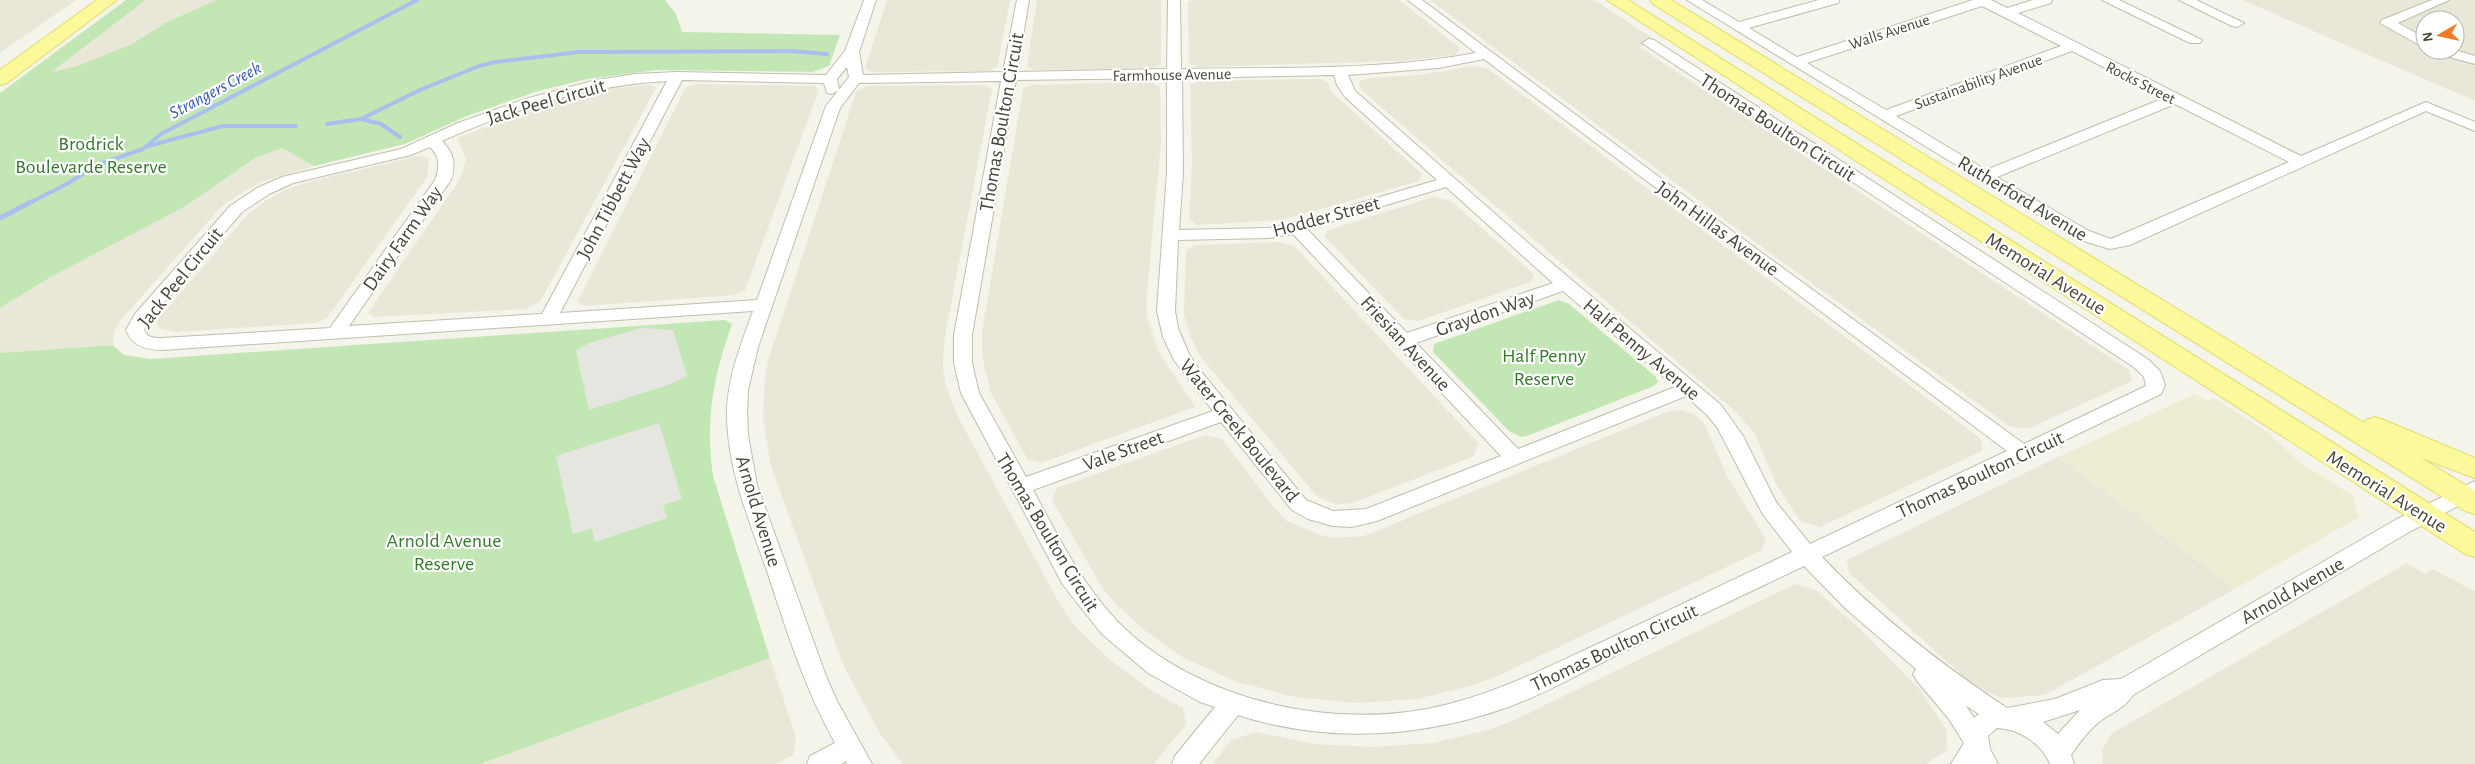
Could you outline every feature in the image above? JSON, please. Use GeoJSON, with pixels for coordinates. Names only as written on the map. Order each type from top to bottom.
{"type":"FeatureCollection","features":[{"type":"Feature","properties":{"kind":"main road"},"geometry":{"type":"LineString","coordinates":[[0,65],[91,0]]}},
{"type":"Feature","properties":{"kind":"main road"},"geometry":{"type":"LineString","coordinates":[[0,79],[108,0]]}},
{"type":"Feature","properties":{"kind":"main road","name":"Memorial Avenue"},"geometry":{"type":"LineString","coordinates":[[1616,0],[2475,546]]}},
{"type":"Feature","properties":{"kind":"main road","name":"Memorial Avenue"},"geometry":{"type":"LineString","coordinates":[[1659,0],[2279,383],[2470,496]]}},
{"type":"Feature","properties":{"kind":"main road"},"geometry":{"type":"LineString","coordinates":[[2279,383],[2314,396],[2434,453],[2475,468]]}},
{"type":"Feature","properties":{"kind":"street"},"geometry":{"type":"LineString","coordinates":[[832,79],[852,52],[870,0]]}},
{"type":"Feature","properties":{"kind":"street","name":"Thomas Boulton Circuit"},"geometry":{"type":"LineString","coordinates":[[1023,0],[962,349],[965,378],[970,393],[1020,487],[1084,599],[1116,636],[1159,669],[1184,684],[1232,704],[1270,715],[1330,724],[1392,725],[1450,716],[1505,698],[2150,393],[2156,386],[2153,375],[2142,364],[1649,43]]}},
{"type":"Feature","properties":{"kind":"street","name":"Water Creek Boulevard"},"geometry":{"type":"LineString","coordinates":[[1174,0],[1176,172],[1165,302],[1170,334],[1188,368],[1299,505],[1316,515],[1337,520],[1370,516],[1689,388]]}},
{"type":"Feature","properties":{"kind":"street","name":"John Hillas Avenue"},"geometry":{"type":"LineString","coordinates":[[1414,0],[2023,453]]}},
{"type":"Feature","properties":{"kind":"street","name":"Rutherford Avenue"},"geometry":{"type":"LineString","coordinates":[[1693,0],[2083,235],[2110,244],[2124,241],[2426,106],[2475,127]]}},
{"type":"Feature","properties":{"kind":"street"},"geometry":{"type":"LineString","coordinates":[[1737,27],[1833,0]]}},
{"type":"Feature","properties":{"kind":"street","name":"Rocks Street"},"geometry":{"type":"LineString","coordinates":[[1982,0],[2071,47],[2301,162]]}},
{"type":"Feature","properties":{"kind":"street","name":"Walls Avenue"},"geometry":{"type":"LineString","coordinates":[[1796,62],[1982,0]]}},
{"type":"Feature","properties":{"kind":"street"},"geometry":{"type":"LineString","coordinates":[[2006,13],[2046,0]]}},
{"type":"Feature","properties":{"kind":"street"},"geometry":{"type":"LineString","coordinates":[[2108,0],[2195,40]]}},
{"type":"Feature","properties":{"kind":"street"},"geometry":{"type":"LineString","coordinates":[[2185,0],[2237,23]]}},
{"type":"Feature","properties":{"kind":"street"},"geometry":{"type":"LineString","coordinates":[[2387,23],[2443,0]]}},
{"type":"Feature","properties":{"kind":"street"},"geometry":{"type":"LineString","coordinates":[[2387,23],[2415,38]]}},
{"type":"Feature","properties":{"kind":"street","name":"Sustainability Avenue"},"geometry":{"type":"LineString","coordinates":[[1885,115],[2071,47]]}},
{"type":"Feature","properties":{"kind":"street"},"geometry":{"type":"LineString","coordinates":[[852,52],[855,58],[854,78]]}},
{"type":"Feature","properties":{"kind":"street","name":"Farmhouse Avenue"},"geometry":{"type":"LineString","coordinates":[[832,79],[842,85],[854,78],[1340,71],[1417,67],[1486,55]]}},
{"type":"Feature","properties":{"kind":"street","name":"Half Penny Avenue"},"geometry":{"type":"LineString","coordinates":[[1340,71],[1344,85],[1350,94],[1566,284],[1714,410],[1729,428],[1766,503],[1808,555],[1913,656],[1933,667],[1959,689],[2006,718],[2025,723],[2039,731],[2051,742],[2062,760]]}},
{"type":"Feature","properties":{"kind":"street","name":"Jack Peel Circuit"},"geometry":{"type":"LineString","coordinates":[[764,304],[159,345],[140,340],[135,330],[141,318],[230,216],[253,197],[275,185],[302,176],[396,155],[477,121],[561,92],[616,81],[677,76],[832,79]]}},
{"type":"Feature","properties":{"kind":"street","name":"John Tibbett Way"},"geometry":{"type":"LineString","coordinates":[[548,319],[677,76]]}},
{"type":"Feature","properties":{"kind":"street","name":"Arnold Avenue"},"geometry":{"type":"LineString","coordinates":[[833,106],[841,99],[854,78]]}},
{"type":"Feature","properties":{"kind":"street","name":"Arnold Avenue"},"geometry":{"type":"LineString","coordinates":[[832,79],[833,106],[749,347],[739,390],[738,435],[747,485],[814,676],[827,706],[855,756]]}},
{"type":"Feature","properties":{"kind":"street"},"geometry":{"type":"LineString","coordinates":[[1985,176],[2175,99]]}},
{"type":"Feature","properties":{"kind":"street","name":"Dairy Farm Way"},"geometry":{"type":"LineString","coordinates":[[335,333],[443,180],[447,159],[443,150],[432,141]]}},
{"type":"Feature","properties":{"kind":"street","name":"Hodder Street"},"geometry":{"type":"LineString","coordinates":[[1170,235],[1268,233],[1297,228],[1449,182]]}},
{"type":"Feature","properties":{"kind":"street","name":"Friesian Avenue"},"geometry":{"type":"LineString","coordinates":[[1297,228],[1515,458]]}},
{"type":"Feature","properties":{"kind":"street","name":"Graydon Way"},"geometry":{"type":"LineString","coordinates":[[1404,341],[1566,284]]}},
{"type":"Feature","properties":{"kind":"street","name":"Vale Street"},"geometry":{"type":"LineString","coordinates":[[1020,487],[1225,414]]}},
{"type":"Feature","properties":{"kind":"street","name":"Arnold Avenue"},"geometry":{"type":"LineString","coordinates":[[1975,753],[1981,725],[1990,720],[2056,709],[2103,690],[2125,688],[2424,514],[2470,496]]}},
{"type":"Feature","properties":{"kind":"street","name":"Half Penny Avenue"},"geometry":{"type":"LineString","coordinates":[[1913,656],[1922,671],[1957,712],[1975,753]]}},
{"type":"Feature","properties":{"kind":"street","name":"Arnold Avenue"},"geometry":{"type":"LineString","coordinates":[[2062,760],[2079,725],[2095,713],[2117,702],[2125,688]]}},
{"type":"Feature","properties":{"kind":"street"},"geometry":{"type":"LineString","coordinates":[[1184,764],[1232,704]]}},
{"type":"Feature","properties":{"kind":"street"},"geometry":{"type":"LineString","coordinates":[[819,764],[855,756]]}},
{"type":"Feature","properties":{"kind":"shaded area"},"geometry":{"type":"Polygon","coordinates":[[[0,0],[76,0],[0,53],[0,0]]]}},
{"type":"Feature","properties":{"kind":"shaded area"},"geometry":{"type":"Polygon","coordinates":[[[146,0],[216,0],[165,23],[132,44],[77,66],[49,72],[146,0]]]}},
{"type":"Feature","properties":{"kind":"shaded area"},"geometry":{"type":"Polygon","coordinates":[[[887,0],[1010,0],[997,67],[989,71],[872,72],[865,68],[887,0]]]}},
{"type":"Feature","properties":{"kind":"shaded area"},"geometry":{"type":"Polygon","coordinates":[[[1037,0],[1161,0],[1161,64],[1152,68],[1034,70],[1027,66],[1037,0]]]}},
{"type":"Feature","properties":{"kind":"shaded area"},"geometry":{"type":"Polygon","coordinates":[[[1193,0],[1399,0],[1460,48],[1456,55],[1399,61],[1197,67],[1189,63],[1188,2],[1193,0]]]}},
{"type":"Feature","properties":{"kind":"shaded area"},"geometry":{"type":"Polygon","coordinates":[[[1430,0],[1594,0],[1657,41],[1639,47],[2129,370],[2132,381],[2028,429],[2009,426],[1740,231],[1430,0]]]}},
{"type":"Feature","properties":{"kind":"shaded area"},"geometry":{"type":"Polygon","coordinates":[[[2242,0],[2475,0],[2475,101],[2242,0]]]}},
{"type":"Feature","properties":{"kind":"shaded area"},"geometry":{"type":"Polygon","coordinates":[[[1475,66],[1488,69],[1981,439],[1982,451],[1820,527],[1800,521],[1777,486],[1755,434],[1736,412],[1364,92],[1358,84],[1361,80],[1368,78],[1420,75],[1475,66]]]}},
{"type":"Feature","properties":{"kind":"shaded area"},"geometry":{"type":"Polygon","coordinates":[[[1321,79],[1327,82],[1331,91],[1339,99],[1422,174],[1419,181],[1282,220],[1197,225],[1189,219],[1192,162],[1190,85],[1199,81],[1321,79]]]}},
{"type":"Feature","properties":{"kind":"shaded area"},"geometry":{"type":"Polygon","coordinates":[[[1151,82],[1160,87],[1161,142],[1147,293],[1147,317],[1159,353],[1195,407],[1041,463],[1028,460],[991,393],[982,356],[982,332],[1023,89],[1031,85],[1151,82]]]}},
{"type":"Feature","properties":{"kind":"shaded area"},"geometry":{"type":"Polygon","coordinates":[[[696,84],[814,86],[819,90],[745,290],[735,295],[584,306],[577,302],[686,87],[696,84]]]}},
{"type":"Feature","properties":{"kind":"shaded area"},"geometry":{"type":"Polygon","coordinates":[[[651,85],[656,88],[540,302],[525,309],[374,317],[368,313],[460,179],[466,159],[457,138],[561,99],[614,88],[651,85]]]}},
{"type":"Feature","properties":{"kind":"shaded area"},"geometry":{"type":"Polygon","coordinates":[[[985,85],[992,89],[944,341],[943,369],[946,386],[959,419],[1062,608],[1076,627],[1110,660],[1149,689],[1183,708],[1186,724],[1154,764],[903,764],[881,735],[844,667],[771,466],[763,418],[765,376],[770,355],[856,92],[867,86],[985,85]]]}},
{"type":"Feature","properties":{"kind":"shaded area"},"geometry":{"type":"Polygon","coordinates":[[[282,148],[314,166],[261,182],[220,208],[121,320],[114,332],[113,345],[0,353],[0,308],[49,278],[186,206],[255,158],[282,148]]]}},
{"type":"Feature","properties":{"kind":"shaded area"},"geometry":{"type":"Polygon","coordinates":[[[418,156],[428,157],[427,177],[327,318],[315,323],[176,332],[159,329],[157,322],[159,318],[248,214],[265,201],[287,189],[312,181],[418,156]]]}},
{"type":"Feature","properties":{"kind":"shaded area"},"geometry":{"type":"Polygon","coordinates":[[[1433,197],[1451,201],[1534,274],[1531,282],[1418,321],[1404,319],[1325,237],[1328,230],[1433,197]]]}},
{"type":"Feature","properties":{"kind":"shaded area"},"geometry":{"type":"Polygon","coordinates":[[[1279,242],[1294,246],[1478,443],[1474,456],[1353,503],[1336,504],[1320,498],[1314,493],[1200,356],[1190,335],[1184,315],[1186,250],[1196,245],[1279,242]]]}},
{"type":"Feature","properties":{"kind":"shaded area"},"geometry":{"type":"Polygon","coordinates":[[[641,328],[673,330],[687,376],[671,384],[589,410],[576,351],[589,343],[641,328]]]}},
{"type":"Feature","properties":{"kind":"shaded area"},"geometry":{"type":"Polygon","coordinates":[[[2195,394],[2207,401],[2214,398],[2269,433],[2298,461],[2353,496],[2359,517],[2235,589],[2058,457],[2195,394]]]}},
{"type":"Feature","properties":{"kind":"shaded area"},"geometry":{"type":"Polygon","coordinates":[[[1680,410],[1694,414],[1704,423],[1727,476],[1766,539],[1762,550],[1500,675],[1474,685],[1417,699],[1357,703],[1295,697],[1237,682],[1184,658],[1144,630],[1114,602],[1102,587],[1052,500],[1057,488],[1205,435],[1222,439],[1272,505],[1287,521],[1321,535],[1335,538],[1364,536],[1669,411],[1680,410]]]}},
{"type":"Feature","properties":{"kind":"shaded area"},"geometry":{"type":"Polygon","coordinates":[[[659,423],[682,499],[663,505],[667,518],[595,542],[592,528],[573,534],[556,456],[659,423]]]}},
{"type":"Feature","properties":{"kind":"shaded area"},"geometry":{"type":"Polygon","coordinates":[[[2058,457],[2235,589],[2045,695],[2002,698],[1983,690],[1965,678],[1849,573],[1847,560],[2058,457]]]}},
{"type":"Feature","properties":{"kind":"shaded area"},"geometry":{"type":"Polygon","coordinates":[[[2407,563],[2425,574],[2432,569],[2475,591],[2475,764],[2103,764],[2102,750],[2111,734],[2407,563]]]}},
{"type":"Feature","properties":{"kind":"shaded area"},"geometry":{"type":"Polygon","coordinates":[[[1795,584],[1816,590],[1863,632],[1919,689],[1947,731],[1947,750],[1926,764],[1213,764],[1231,740],[1257,732],[1314,744],[1372,747],[1432,743],[1488,730],[1514,720],[1795,584]]]}},
{"type":"Feature","properties":{"kind":"shaded area"},"geometry":{"type":"Polygon","coordinates":[[[770,658],[796,737],[793,755],[776,764],[487,764],[487,762],[770,658]]]}},
{"type":"Feature","properties":{"kind":"green space","name":"Brodrick Boulevarde Reserve"},"geometry":{"type":"Polygon","coordinates":[[[126,0],[146,0],[51,72],[77,66],[132,44],[165,23],[216,0],[665,0],[676,14],[682,32],[840,35],[829,66],[813,72],[657,70],[587,79],[538,91],[467,116],[405,144],[314,166],[282,148],[255,158],[186,206],[49,278],[0,308],[0,93],[126,0]]]}},
{"type":"Feature","properties":{"kind":"green space","name":"Half Penny Reserve"},"geometry":{"type":"Polygon","coordinates":[[[1559,300],[1569,304],[1655,376],[1658,382],[1654,386],[1521,437],[1509,431],[1433,352],[1434,344],[1559,300]]]}},
{"type":"Feature","properties":{"kind":"green space","name":"Arnold Avenue Reserve"},"geometry":{"type":"Polygon","coordinates":[[[725,320],[732,324],[720,363],[710,417],[713,476],[770,658],[481,764],[0,764],[0,353],[113,345],[124,355],[151,359],[725,320]]]}},
{"type":"Feature","properties":{"kind":"waterway","name":"Strangers Creek"},"geometry":{"type":"LineString","coordinates":[[31,202],[65,185],[97,165],[143,149],[161,134],[417,0]]}},
{"type":"Feature","properties":{"kind":"waterway"},"geometry":{"type":"LineString","coordinates":[[361,119],[420,90],[479,66],[495,62],[579,52],[791,51],[827,54]]}},
{"type":"Feature","properties":{"kind":"waterway"},"geometry":{"type":"LineString","coordinates":[[327,124],[361,119]]}},
{"type":"Feature","properties":{"kind":"waterway"},"geometry":{"type":"LineString","coordinates":[[361,119],[381,124],[400,137]]}},
{"type":"Feature","properties":{"kind":"waterway"},"geometry":{"type":"LineString","coordinates":[[148,146],[223,126],[296,126]]}},
{"type":"Feature","properties":{"kind":"waterway","name":"Strangers Creek"},"geometry":{"type":"LineString","coordinates":[[0,218],[31,202]]}}]}
